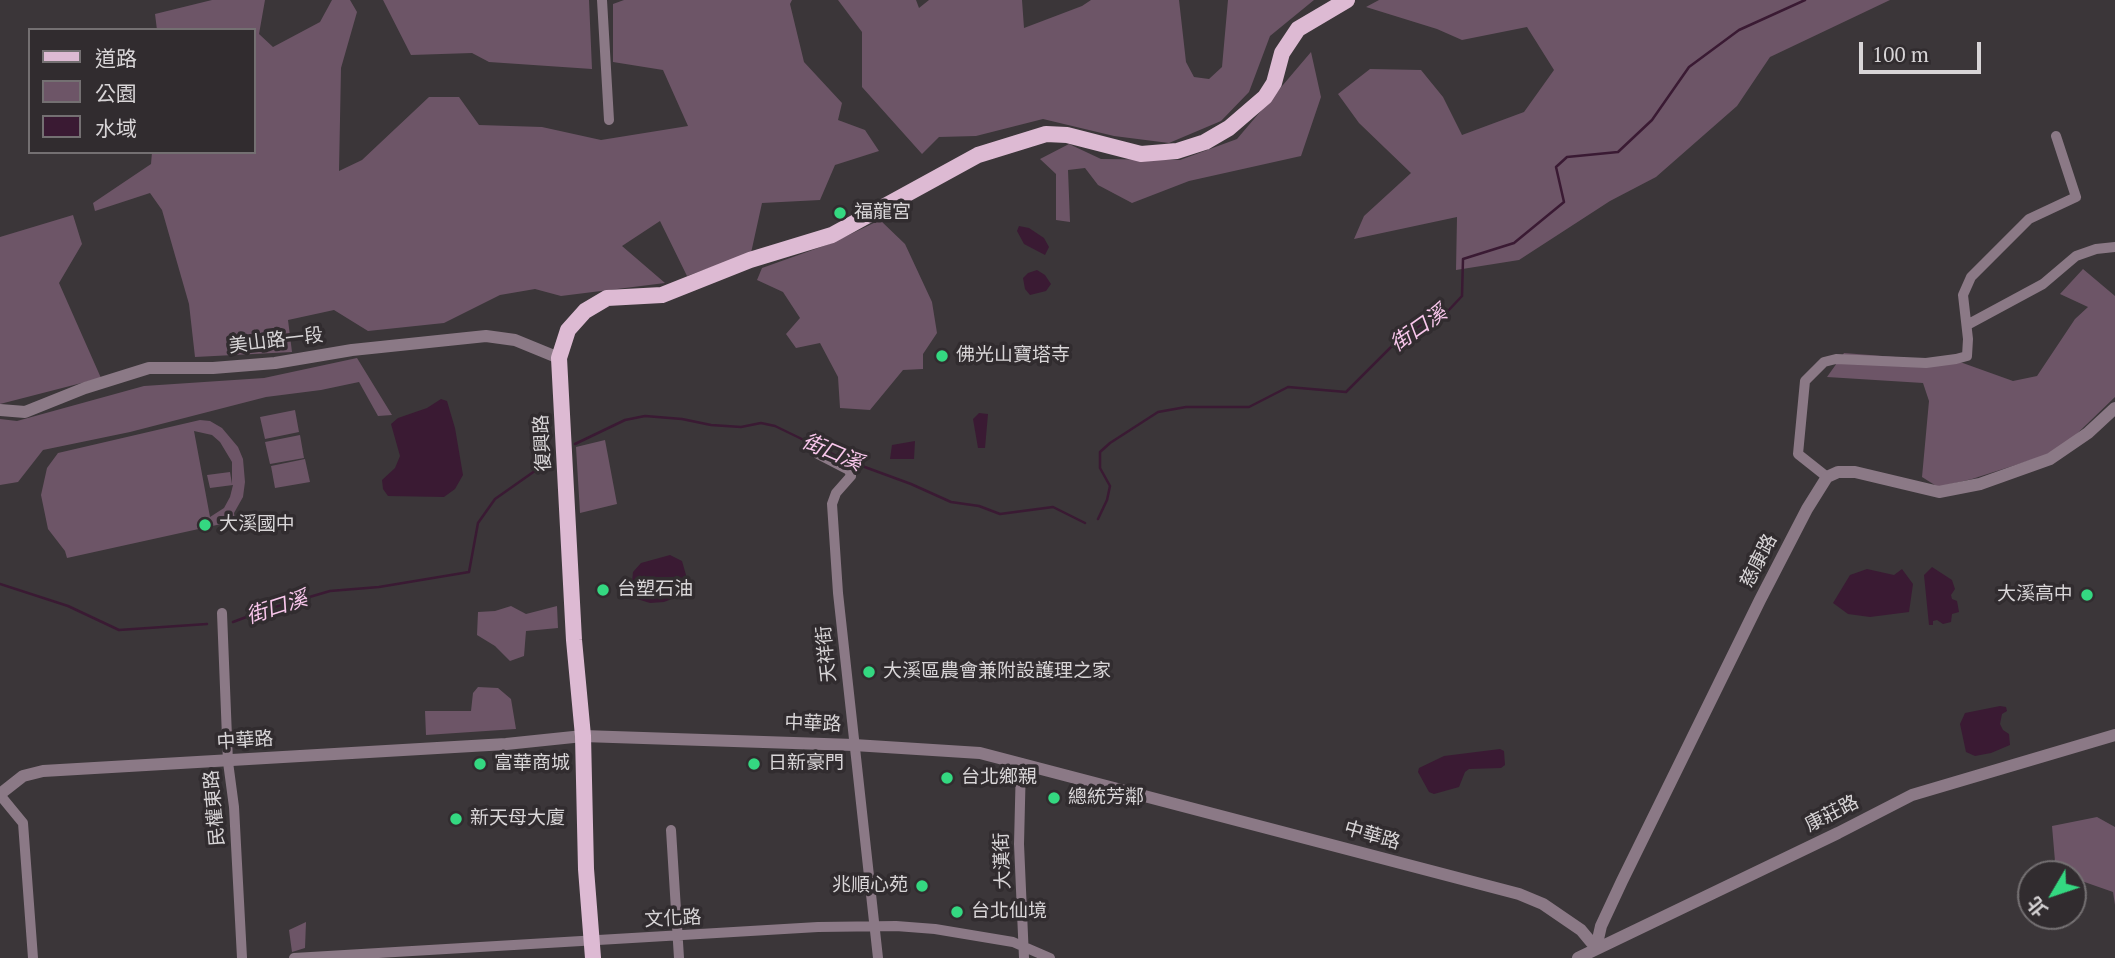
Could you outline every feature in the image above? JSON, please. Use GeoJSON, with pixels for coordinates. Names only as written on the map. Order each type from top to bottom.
{"type":"FeatureCollection","features":[{"type":"Feature","properties":{"kind":"main road","name":"復興路"},"geometry":{"type":"LineString","coordinates":[[593,958],[585,835],[583,736],[573,628],[559,358],[568,330],[585,311],[607,298],[662,295],[750,260],[832,235],[978,155],[1046,134],[1067,135],[1141,155],[1177,151],[1205,142],[1229,128],[1265,97],[1274,83],[1282,53],[1298,29],[1347,0]]}},
{"type":"Feature","properties":{"kind":"street"},"geometry":{"type":"LineString","coordinates":[[602,0],[609,120]]}},
{"type":"Feature","properties":{"kind":"street"},"geometry":{"type":"LineString","coordinates":[[2056,136],[2076,197],[2029,219],[1971,277],[1963,295],[1967,356],[1926,363],[1836,359],[1824,362],[1805,381],[1798,454],[1827,477],[1838,472],[1855,472],[1939,492],[1980,484],[2050,458],[2088,433],[2115,408]]}},
{"type":"Feature","properties":{"kind":"street"},"geometry":{"type":"LineString","coordinates":[[1967,325],[2043,284],[2076,256],[2096,249],[2115,247]]}},
{"type":"Feature","properties":{"kind":"street","name":"美山路一段"},"geometry":{"type":"LineString","coordinates":[[0,410],[25,412],[85,388],[149,368],[213,368],[275,363],[352,350],[486,335],[515,340],[559,358]]}},
{"type":"Feature","properties":{"kind":"street","name":"天祥街"},"geometry":{"type":"LineString","coordinates":[[818,454],[847,469],[851,476],[836,493],[832,504],[838,593],[877,958]]}},
{"type":"Feature","properties":{"kind":"street","name":"慈康路"},"geometry":{"type":"LineString","coordinates":[[1597,948],[1601,926],[1640,845],[1783,555],[1816,491],[1827,477]]}},
{"type":"Feature","properties":{"kind":"street","name":"民權東路"},"geometry":{"type":"LineString","coordinates":[[222,613],[228,762],[234,807],[242,958]]}},
{"type":"Feature","properties":{"kind":"street","name":"康莊路"},"geometry":{"type":"LineString","coordinates":[[1578,958],[1838,834],[1912,795],[2115,735]]}},
{"type":"Feature","properties":{"kind":"street","name":"中華路"},"geometry":{"type":"LineString","coordinates":[[0,794],[23,776],[43,771],[506,744],[583,736],[854,745],[980,753],[1519,894],[1543,904],[1581,930],[1597,948]]}},
{"type":"Feature","properties":{"kind":"street","name":"大漢街"},"geometry":{"type":"LineString","coordinates":[[1021,763],[1019,844],[1025,953]]}},
{"type":"Feature","properties":{"kind":"street"},"geometry":{"type":"LineString","coordinates":[[0,794],[23,823],[33,958]]}},
{"type":"Feature","properties":{"kind":"street"},"geometry":{"type":"LineString","coordinates":[[671,830],[679,958]]}},
{"type":"Feature","properties":{"kind":"street","name":"文化路"},"geometry":{"type":"LineString","coordinates":[[294,958],[873,926],[935,929],[1013,942],[1025,953],[1050,958]]}},
{"type":"Feature","properties":{"kind":"green space"},"geometry":{"type":"Polygon","coordinates":[[[212,0],[265,0],[259,34],[273,47],[320,22],[332,0],[350,0],[357,12],[341,68],[339,171],[362,160],[429,97],[459,97],[479,125],[542,127],[601,140],[688,126],[663,70],[613,62],[613,4],[624,0],[792,0],[790,4],[804,62],[842,103],[838,120],[865,130],[879,151],[835,165],[820,200],[762,203],[751,253],[687,276],[660,221],[622,246],[665,283],[561,296],[535,289],[500,295],[444,323],[368,331],[334,310],[288,320],[292,352],[195,357],[189,304],[162,210],[150,193],[95,211],[93,203],[151,164],[152,154],[256,154],[256,28],[157,28],[155,14],[212,0]]]}},
{"type":"Feature","properties":{"kind":"green space"},"geometry":{"type":"Polygon","coordinates":[[[383,0],[589,0],[592,69],[489,62],[472,53],[411,55],[383,0]]]}},
{"type":"Feature","properties":{"kind":"green space"},"geometry":{"type":"Polygon","coordinates":[[[838,0],[916,0],[919,8],[929,0],[1022,0],[1024,28],[1091,0],[1179,0],[1186,62],[1194,77],[1209,79],[1222,67],[1228,0],[1314,0],[1270,36],[1249,92],[1221,121],[1169,143],[1114,136],[1043,119],[976,136],[939,137],[922,154],[862,87],[862,32],[838,0]]]}},
{"type":"Feature","properties":{"kind":"green space"},"geometry":{"type":"Polygon","coordinates":[[[1379,0],[1890,0],[1770,57],[1737,106],[1656,177],[1610,201],[1519,260],[1456,270],[1457,217],[1354,239],[1364,216],[1411,173],[1359,123],[1338,94],[1370,69],[1421,70],[1443,97],[1462,135],[1524,112],[1554,70],[1527,27],[1462,40],[1437,29],[1366,7],[1379,0]]]}},
{"type":"Feature","properties":{"kind":"green space"},"geometry":{"type":"Polygon","coordinates":[[[1311,52],[1321,97],[1301,156],[1189,181],[1132,203],[1098,185],[1085,168],[1068,170],[1070,222],[1056,220],[1056,174],[1040,159],[1069,144],[1101,159],[1180,160],[1237,139],[1311,52]]]}},
{"type":"Feature","properties":{"kind":"green space"},"geometry":{"type":"Polygon","coordinates":[[[73,215],[82,244],[59,283],[101,378],[0,404],[0,237],[73,215]]]}},
{"type":"Feature","properties":{"kind":"green space"},"geometry":{"type":"Polygon","coordinates":[[[880,220],[905,244],[932,302],[937,333],[923,354],[923,369],[903,370],[870,410],[840,408],[838,377],[820,343],[796,348],[786,334],[800,318],[783,292],[757,280],[762,268],[832,243],[880,220]]]}},
{"type":"Feature","properties":{"kind":"green space"},"geometry":{"type":"Polygon","coordinates":[[[2083,269],[2115,296],[2115,397],[2059,451],[1938,487],[1922,477],[1929,401],[1923,383],[1827,377],[1844,353],[1960,362],[2013,381],[2037,376],[2075,319],[2088,307],[2060,294],[2083,269]]]}},
{"type":"Feature","properties":{"kind":"green space"},"geometry":{"type":"Polygon","coordinates":[[[357,358],[392,415],[378,416],[359,382],[266,397],[130,432],[43,450],[18,482],[0,485],[0,419],[17,421],[144,386],[264,378],[357,358]]]}},
{"type":"Feature","properties":{"kind":"green space"},"geometry":{"type":"Polygon","coordinates":[[[295,410],[299,432],[265,439],[260,417],[295,410]]]}},
{"type":"Feature","properties":{"kind":"green space"},"geometry":{"type":"Polygon","coordinates":[[[200,420],[210,421],[222,428],[238,447],[243,459],[243,497],[234,513],[235,521],[67,558],[65,551],[48,529],[41,495],[47,468],[58,453],[200,420]],[[194,431],[210,517],[224,508],[233,485],[210,488],[207,475],[230,472],[232,484],[232,462],[220,442],[212,435],[194,431]]]}},
{"type":"Feature","properties":{"kind":"green space"},"geometry":{"type":"Polygon","coordinates":[[[300,435],[304,458],[270,464],[265,442],[300,435]]]}},
{"type":"Feature","properties":{"kind":"green space"},"geometry":{"type":"Polygon","coordinates":[[[605,440],[617,504],[580,513],[576,447],[605,440]]]}},
{"type":"Feature","properties":{"kind":"green space"},"geometry":{"type":"Polygon","coordinates":[[[305,459],[310,482],[275,488],[271,466],[305,459]]]}},
{"type":"Feature","properties":{"kind":"green space"},"geometry":{"type":"Polygon","coordinates":[[[511,606],[526,614],[557,606],[558,628],[526,631],[524,656],[510,661],[495,646],[477,635],[478,612],[511,606]]]}},
{"type":"Feature","properties":{"kind":"green space"},"geometry":{"type":"Polygon","coordinates":[[[478,687],[498,688],[511,699],[516,729],[426,735],[425,711],[471,711],[473,693],[478,687]]]}},
{"type":"Feature","properties":{"kind":"green space"},"geometry":{"type":"Polygon","coordinates":[[[2097,817],[2115,827],[2115,905],[2113,892],[2087,883],[2087,860],[2055,860],[2052,826],[2097,817]]]}},
{"type":"Feature","properties":{"kind":"green space"},"geometry":{"type":"Polygon","coordinates":[[[306,922],[305,948],[292,952],[289,930],[306,922]]]}},
{"type":"Feature","properties":{"kind":"water"},"geometry":{"type":"Polygon","coordinates":[[[1019,226],[1029,228],[1044,238],[1049,247],[1045,255],[1024,244],[1017,231],[1019,226]]]}},
{"type":"Feature","properties":{"kind":"water"},"geometry":{"type":"Polygon","coordinates":[[[1037,270],[1045,275],[1051,284],[1046,291],[1030,295],[1025,289],[1023,278],[1037,270]]]}},
{"type":"Feature","properties":{"kind":"water"},"geometry":{"type":"Polygon","coordinates":[[[441,399],[447,401],[455,428],[463,475],[455,489],[444,497],[388,496],[383,489],[382,480],[395,468],[400,456],[391,424],[398,418],[427,408],[441,399]]]}},
{"type":"Feature","properties":{"kind":"water"},"geometry":{"type":"Polygon","coordinates":[[[979,413],[988,414],[985,448],[978,448],[973,419],[979,413]]]}},
{"type":"Feature","properties":{"kind":"water"},"geometry":{"type":"Polygon","coordinates":[[[915,441],[914,459],[890,459],[892,445],[915,441]]]}},
{"type":"Feature","properties":{"kind":"water"},"geometry":{"type":"Polygon","coordinates":[[[670,555],[682,561],[686,575],[683,589],[677,597],[650,603],[637,599],[631,592],[633,572],[641,563],[670,555]]]}},
{"type":"Feature","properties":{"kind":"water"},"geometry":{"type":"Polygon","coordinates":[[[1932,567],[1952,580],[1955,589],[1951,595],[1952,599],[1957,601],[1959,612],[1952,614],[1951,622],[1943,624],[1937,620],[1933,621],[1933,625],[1929,625],[1924,575],[1932,567]]]}},
{"type":"Feature","properties":{"kind":"water"},"geometry":{"type":"Polygon","coordinates":[[[1867,569],[1894,575],[1902,569],[1913,584],[1909,612],[1870,617],[1848,614],[1833,603],[1850,575],[1867,569]]]}},
{"type":"Feature","properties":{"kind":"water"},"geometry":{"type":"Polygon","coordinates":[[[2006,707],[2007,711],[2002,714],[2000,724],[2009,734],[2010,745],[1975,756],[1966,752],[1960,724],[1965,713],[2006,707]]]}},
{"type":"Feature","properties":{"kind":"water"},"geometry":{"type":"Polygon","coordinates":[[[1500,749],[1504,751],[1505,765],[1501,768],[1469,769],[1459,787],[1434,794],[1429,792],[1418,772],[1419,768],[1444,756],[1500,749]]]}},
{"type":"Feature","properties":{"kind":"waterway","name":"街口溪"},"geometry":{"type":"LineString","coordinates":[[1098,519],[1110,486],[1100,468],[1100,452],[1110,443],[1158,412],[1186,407],[1249,407],[1288,387],[1346,392],[1393,345],[1425,322],[1447,312],[1462,296],[1463,259],[1514,243],[1564,202],[1556,167],[1567,157],[1618,152],[1652,120],[1689,67],[1739,30],[1805,0]]}},
{"type":"Feature","properties":{"kind":"waterway","name":"街口溪"},"geometry":{"type":"LineString","coordinates":[[575,444],[625,420],[645,416],[741,427],[761,423],[775,426],[843,459],[951,502],[979,506],[1000,514],[1053,507],[1085,523]]}},
{"type":"Feature","properties":{"kind":"waterway","name":"街口溪"},"geometry":{"type":"LineString","coordinates":[[233,622],[330,591],[379,587],[469,572],[478,523],[495,499],[549,461]]}},
{"type":"Feature","properties":{"kind":"waterway","name":"街口溪"},"geometry":{"type":"LineString","coordinates":[[0,584],[68,606],[119,630],[207,624]]}},
{"type":"Feature","properties":{"kind":"place","name":"福龍宮"},"geometry":{"type":"Point","coordinates":[840,213]}},
{"type":"Feature","properties":{"kind":"place","name":"佛光山寶塔寺"},"geometry":{"type":"Point","coordinates":[942,356]}},
{"type":"Feature","properties":{"kind":"place","name":"大溪國中"},"geometry":{"type":"Point","coordinates":[205,525]}},
{"type":"Feature","properties":{"kind":"place","name":"台塑石油"},"geometry":{"type":"Point","coordinates":[603,590]}},
{"type":"Feature","properties":{"kind":"place","name":"大溪高中"},"geometry":{"type":"Point","coordinates":[2087,595]}},
{"type":"Feature","properties":{"kind":"place","name":"大溪區農會兼附設護理之家"},"geometry":{"type":"Point","coordinates":[869,672]}},
{"type":"Feature","properties":{"kind":"place","name":"富華商城"},"geometry":{"type":"Point","coordinates":[480,764]}},
{"type":"Feature","properties":{"kind":"place","name":"日新豪門"},"geometry":{"type":"Point","coordinates":[754,764]}},
{"type":"Feature","properties":{"kind":"place","name":"台北鄉親"},"geometry":{"type":"Point","coordinates":[947,778]}},
{"type":"Feature","properties":{"kind":"place","name":"總統芳鄰"},"geometry":{"type":"Point","coordinates":[1054,798]}},
{"type":"Feature","properties":{"kind":"place","name":"新天母大廈"},"geometry":{"type":"Point","coordinates":[456,819]}},
{"type":"Feature","properties":{"kind":"place","name":"兆順心苑"},"geometry":{"type":"Point","coordinates":[922,886]}},
{"type":"Feature","properties":{"kind":"place","name":"台北仙境"},"geometry":{"type":"Point","coordinates":[957,912]}}]}
